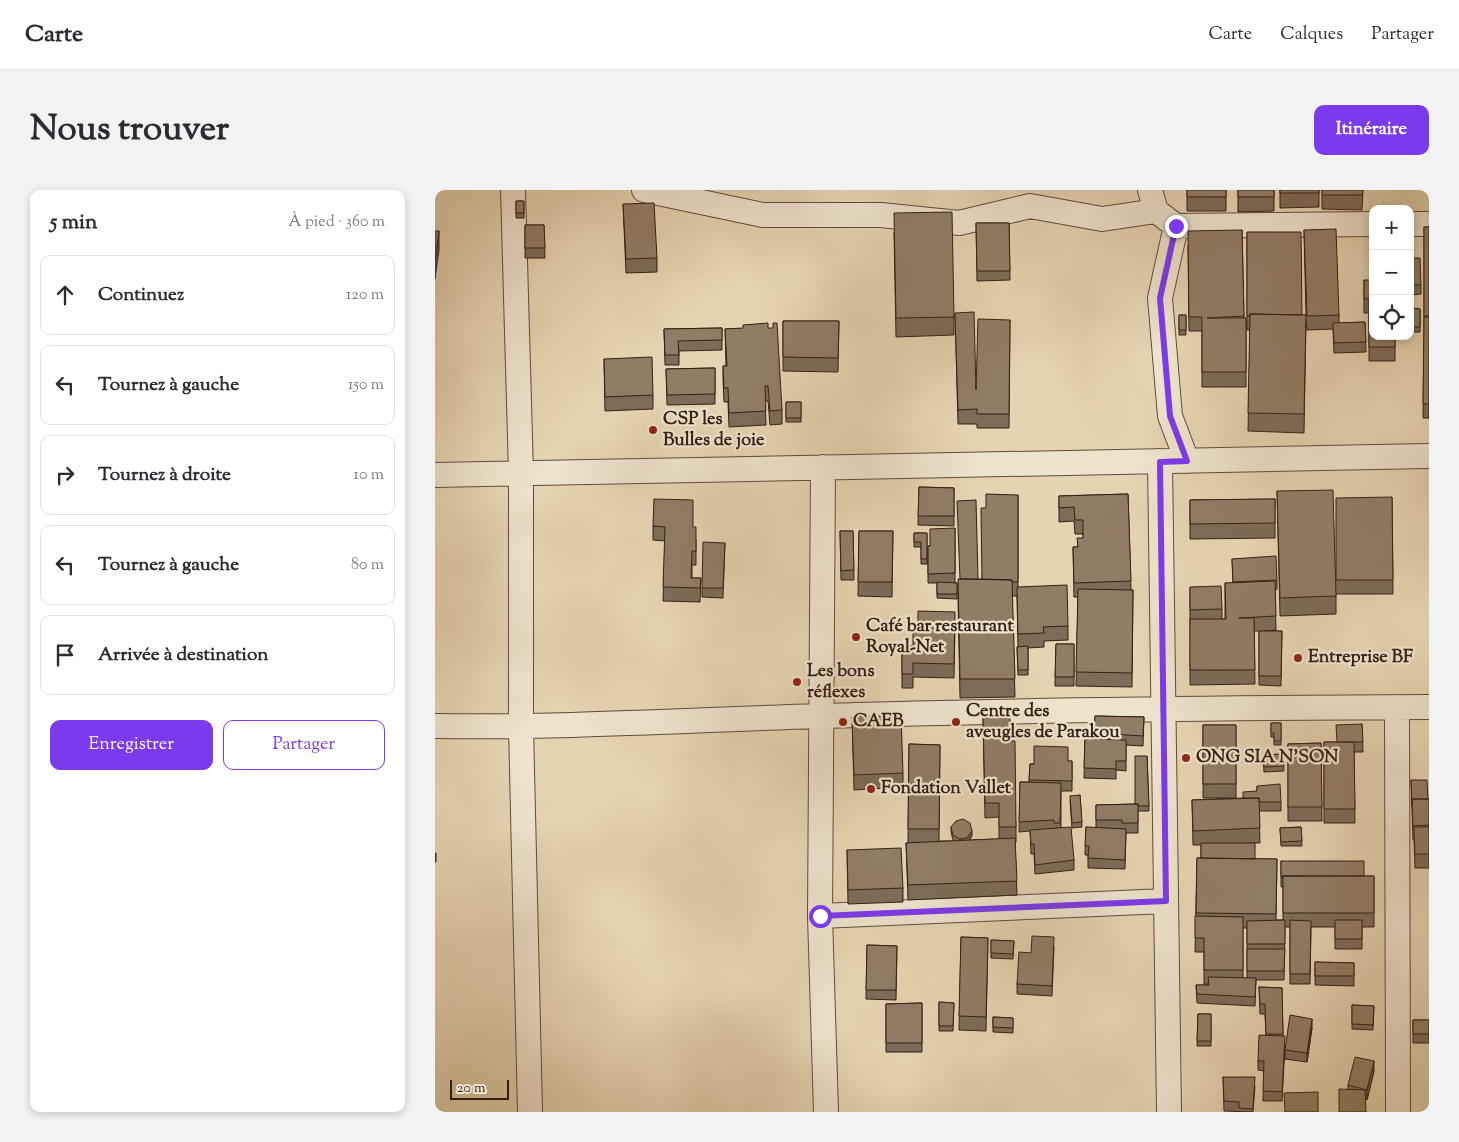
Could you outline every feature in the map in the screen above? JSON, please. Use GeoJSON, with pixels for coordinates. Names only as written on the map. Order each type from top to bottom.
{"type":"FeatureCollection","features":[{"type":"Feature","properties":{"kind":"street"},"geometry":{"type":"LineString","coordinates":[[513,190],[521,473],[521,727],[530,1112]]}},
{"type":"Feature","properties":{"kind":"street"},"geometry":{"type":"LineString","coordinates":[[645,190],[763,215],[881,215],[959,223],[1030,206],[1102,219],[1153,200],[1176,226],[1369,224]]}},
{"type":"Feature","properties":{"kind":"street"},"geometry":{"type":"LineString","coordinates":[[1414,224],[1429,224]]}},
{"type":"Feature","properties":{"kind":"street"},"geometry":{"type":"LineString","coordinates":[[1176,226],[1160,298],[1170,416],[1187,461]]}},
{"type":"Feature","properties":{"kind":"street"},"geometry":{"type":"LineString","coordinates":[[435,475],[1429,456]]}},
{"type":"Feature","properties":{"kind":"street"},"geometry":{"type":"LineString","coordinates":[[1160,462],[1169,1112]]}},
{"type":"Feature","properties":{"kind":"street"},"geometry":{"type":"LineString","coordinates":[[823,467],[820,916],[826,1112]]}},
{"type":"Feature","properties":{"kind":"street"},"geometry":{"type":"LineString","coordinates":[[1397,707],[1398,1112]]}},
{"type":"Feature","properties":{"kind":"street"},"geometry":{"type":"LineString","coordinates":[[435,726],[521,727],[820,716],[1164,709],[1429,707]]}},
{"type":"Feature","properties":{"kind":"street"},"geometry":{"type":"LineString","coordinates":[[820,916],[1166,901]]}},
{"type":"Feature","properties":{"kind":"building"},"geometry":{"type":"Polygon","coordinates":[[[1187,190],[1226,190],[1226,197],[1187,197],[1187,190]]]}},
{"type":"Feature","properties":{"kind":"building"},"geometry":{"type":"Polygon","coordinates":[[[1238,190],[1274,190],[1274,197],[1238,197],[1238,190]]]}},
{"type":"Feature","properties":{"kind":"building"},"geometry":{"type":"Polygon","coordinates":[[[1280,190],[1319,190],[1319,193],[1280,193],[1280,190]]]}},
{"type":"Feature","properties":{"kind":"building"},"geometry":{"type":"Polygon","coordinates":[[[1322,190],[1363,190],[1362,195],[1322,195],[1322,190]]]}},
{"type":"Feature","properties":{"kind":"building"},"geometry":{"type":"Polygon","coordinates":[[[516,201],[524,201],[524,213],[516,213],[516,201]]]}},
{"type":"Feature","properties":{"kind":"building"},"geometry":{"type":"Polygon","coordinates":[[[654,203],[657,258],[626,259],[623,204],[654,203]]]}},
{"type":"Feature","properties":{"kind":"building"},"geometry":{"type":"Polygon","coordinates":[[[952,212],[954,317],[896,318],[894,213],[952,212]]]}},
{"type":"Feature","properties":{"kind":"building"},"geometry":{"type":"Polygon","coordinates":[[[976,223],[1009,223],[1010,271],[977,271],[976,223]]]}},
{"type":"Feature","properties":{"kind":"building"},"geometry":{"type":"Polygon","coordinates":[[[525,225],[544,225],[545,248],[525,248],[525,225]]]}},
{"type":"Feature","properties":{"kind":"building"},"geometry":{"type":"Polygon","coordinates":[[[1424,227],[1429,227],[1429,316],[1424,316],[1424,227]]]}},
{"type":"Feature","properties":{"kind":"building"},"geometry":{"type":"Polygon","coordinates":[[[1336,229],[1339,315],[1307,316],[1304,230],[1336,229]]]}},
{"type":"Feature","properties":{"kind":"building"},"geometry":{"type":"Polygon","coordinates":[[[1242,230],[1244,316],[1207,318],[1246,318],[1246,372],[1202,372],[1202,317],[1189,317],[1188,231],[1242,230]]]}},
{"type":"Feature","properties":{"kind":"building"},"geometry":{"type":"Polygon","coordinates":[[[435,231],[439,231],[435,260],[435,231]]]}},
{"type":"Feature","properties":{"kind":"building"},"geometry":{"type":"Polygon","coordinates":[[[1247,232],[1301,232],[1302,315],[1250,314],[1250,316],[1247,316],[1247,232]]]}},
{"type":"Feature","properties":{"kind":"building"},"geometry":{"type":"Polygon","coordinates":[[[1414,258],[1420,258],[1421,285],[1414,285],[1414,258]]]}},
{"type":"Feature","properties":{"kind":"building"},"geometry":{"type":"Polygon","coordinates":[[[1364,280],[1369,280],[1369,299],[1364,299],[1364,280]]]}},
{"type":"Feature","properties":{"kind":"building"},"geometry":{"type":"Polygon","coordinates":[[[1414,308],[1420,309],[1420,327],[1414,327],[1414,308]]]}},
{"type":"Feature","properties":{"kind":"building"},"geometry":{"type":"Polygon","coordinates":[[[974,312],[976,390],[978,319],[1010,320],[1009,414],[977,414],[977,409],[958,410],[955,313],[974,312]]]}},
{"type":"Feature","properties":{"kind":"building"},"geometry":{"type":"Polygon","coordinates":[[[1250,314],[1306,315],[1304,414],[1248,413],[1250,314]]]}},
{"type":"Feature","properties":{"kind":"building"},"geometry":{"type":"Polygon","coordinates":[[[1179,315],[1186,315],[1186,330],[1179,330],[1179,315]]]}},
{"type":"Feature","properties":{"kind":"building"},"geometry":{"type":"Polygon","coordinates":[[[1424,317],[1429,317],[1429,404],[1423,404],[1424,317]]]}},
{"type":"Feature","properties":{"kind":"building"},"geometry":{"type":"Polygon","coordinates":[[[783,321],[839,321],[838,358],[783,357],[783,321]]]}},
{"type":"Feature","properties":{"kind":"building"},"geometry":{"type":"Polygon","coordinates":[[[1365,322],[1366,342],[1334,343],[1333,323],[1365,322]]]}},
{"type":"Feature","properties":{"kind":"building"},"geometry":{"type":"Polygon","coordinates":[[[768,323],[768,328],[773,328],[773,323],[777,323],[782,410],[770,411],[768,386],[765,386],[766,411],[729,413],[728,388],[724,388],[723,366],[727,366],[725,329],[768,323]]]}},
{"type":"Feature","properties":{"kind":"building"},"geometry":{"type":"Polygon","coordinates":[[[722,328],[722,340],[678,341],[679,355],[665,355],[664,329],[722,328]]]}},
{"type":"Feature","properties":{"kind":"building"},"geometry":{"type":"Polygon","coordinates":[[[1369,340],[1395,340],[1395,347],[1369,347],[1369,340]]]}},
{"type":"Feature","properties":{"kind":"building"},"geometry":{"type":"Polygon","coordinates":[[[652,357],[653,395],[605,397],[604,359],[652,357]]]}},
{"type":"Feature","properties":{"kind":"building"},"geometry":{"type":"Polygon","coordinates":[[[715,368],[715,394],[667,395],[666,369],[715,368]]]}},
{"type":"Feature","properties":{"kind":"building"},"geometry":{"type":"Polygon","coordinates":[[[786,402],[801,402],[801,418],[786,418],[786,402]]]}},
{"type":"Feature","properties":{"kind":"building"},"geometry":{"type":"Polygon","coordinates":[[[919,487],[954,488],[954,516],[918,516],[919,487]]]}},
{"type":"Feature","properties":{"kind":"building"},"geometry":{"type":"Polygon","coordinates":[[[1333,490],[1336,596],[1280,598],[1277,491],[1333,490]]]}},
{"type":"Feature","properties":{"kind":"building"},"geometry":{"type":"Polygon","coordinates":[[[986,494],[1018,495],[1018,582],[982,579],[981,508],[986,508],[986,494]]]}},
{"type":"Feature","properties":{"kind":"building"},"geometry":{"type":"Polygon","coordinates":[[[1128,494],[1131,581],[1074,583],[1073,547],[1078,547],[1077,538],[1083,538],[1083,520],[1075,520],[1074,507],[1059,508],[1059,496],[1128,494]]]}},
{"type":"Feature","properties":{"kind":"building"},"geometry":{"type":"Polygon","coordinates":[[[1392,497],[1393,580],[1336,580],[1336,498],[1392,497]]]}},
{"type":"Feature","properties":{"kind":"building"},"geometry":{"type":"Polygon","coordinates":[[[654,499],[693,500],[693,527],[696,527],[696,551],[692,551],[691,578],[701,578],[700,588],[663,587],[665,527],[653,526],[654,499]]]}},
{"type":"Feature","properties":{"kind":"building"},"geometry":{"type":"Polygon","coordinates":[[[1275,499],[1275,523],[1190,524],[1190,500],[1275,499]]]}},
{"type":"Feature","properties":{"kind":"building"},"geometry":{"type":"Polygon","coordinates":[[[976,500],[978,579],[960,579],[957,501],[976,500]]]}},
{"type":"Feature","properties":{"kind":"building"},"geometry":{"type":"Polygon","coordinates":[[[955,528],[955,573],[928,574],[930,529],[955,528]]]}},
{"type":"Feature","properties":{"kind":"building"},"geometry":{"type":"Polygon","coordinates":[[[840,531],[853,531],[854,570],[841,571],[840,531]]]}},
{"type":"Feature","properties":{"kind":"building"},"geometry":{"type":"Polygon","coordinates":[[[859,531],[893,531],[892,582],[858,582],[859,531]]]}},
{"type":"Feature","properties":{"kind":"building"},"geometry":{"type":"Polygon","coordinates":[[[914,533],[927,533],[927,559],[921,559],[921,542],[914,542],[914,533]]]}},
{"type":"Feature","properties":{"kind":"building"},"geometry":{"type":"Polygon","coordinates":[[[703,542],[725,543],[723,588],[702,588],[703,542]]]}},
{"type":"Feature","properties":{"kind":"building"},"geometry":{"type":"Polygon","coordinates":[[[1276,556],[1277,580],[1233,582],[1232,559],[1276,556]]]}},
{"type":"Feature","properties":{"kind":"building"},"geometry":{"type":"Polygon","coordinates":[[[958,579],[1012,580],[1015,679],[960,679],[958,579]]]}},
{"type":"Feature","properties":{"kind":"building"},"geometry":{"type":"Polygon","coordinates":[[[1275,581],[1276,616],[1239,618],[1254,618],[1255,670],[1190,670],[1190,619],[1226,619],[1225,583],[1275,581]]]}},
{"type":"Feature","properties":{"kind":"building"},"geometry":{"type":"Polygon","coordinates":[[[937,582],[957,583],[957,594],[937,594],[937,582]]]}},
{"type":"Feature","properties":{"kind":"building"},"geometry":{"type":"Polygon","coordinates":[[[1067,585],[1068,626],[1043,627],[1044,633],[1018,634],[1017,587],[1067,585]]]}},
{"type":"Feature","properties":{"kind":"building"},"geometry":{"type":"Polygon","coordinates":[[[1221,586],[1222,609],[1190,610],[1190,587],[1221,586]]]}},
{"type":"Feature","properties":{"kind":"building"},"geometry":{"type":"Polygon","coordinates":[[[1078,589],[1133,590],[1132,673],[1076,672],[1078,589]]]}},
{"type":"Feature","properties":{"kind":"building"},"geometry":{"type":"Polygon","coordinates":[[[918,611],[955,612],[954,664],[913,663],[913,674],[902,674],[902,646],[913,646],[913,626],[918,626],[918,611]]]}},
{"type":"Feature","properties":{"kind":"building"},"geometry":{"type":"Polygon","coordinates":[[[1259,631],[1282,631],[1281,676],[1259,676],[1259,631]]]}},
{"type":"Feature","properties":{"kind":"building"},"geometry":{"type":"Polygon","coordinates":[[[1056,644],[1074,644],[1074,677],[1055,677],[1056,644]]]}},
{"type":"Feature","properties":{"kind":"building"},"geometry":{"type":"Polygon","coordinates":[[[1028,646],[1028,670],[1018,670],[1017,647],[1028,646]]]}},
{"type":"Feature","properties":{"kind":"building"},"geometry":{"type":"Polygon","coordinates":[[[901,715],[903,773],[854,775],[852,717],[901,715]]]}},
{"type":"Feature","properties":{"kind":"building"},"geometry":{"type":"Polygon","coordinates":[[[1095,716],[1144,717],[1143,736],[1094,733],[1095,716]]]}},
{"type":"Feature","properties":{"kind":"building"},"geometry":{"type":"Polygon","coordinates":[[[983,718],[1010,718],[1011,741],[1015,741],[1016,827],[999,827],[999,803],[985,803],[983,718]]]}},
{"type":"Feature","properties":{"kind":"building"},"geometry":{"type":"Polygon","coordinates":[[[1271,723],[1281,723],[1281,741],[1274,741],[1274,733],[1271,733],[1271,723]]]}},
{"type":"Feature","properties":{"kind":"building"},"geometry":{"type":"Polygon","coordinates":[[[1362,724],[1363,742],[1337,742],[1336,725],[1362,724]]]}},
{"type":"Feature","properties":{"kind":"building"},"geometry":{"type":"Polygon","coordinates":[[[1203,725],[1236,725],[1236,784],[1203,784],[1203,725]]]}},
{"type":"Feature","properties":{"kind":"building"},"geometry":{"type":"Polygon","coordinates":[[[1085,739],[1126,740],[1126,761],[1116,761],[1116,769],[1084,768],[1085,739]]]}},
{"type":"Feature","properties":{"kind":"building"},"geometry":{"type":"Polygon","coordinates":[[[1324,742],[1354,742],[1355,809],[1324,809],[1324,742]]]}},
{"type":"Feature","properties":{"kind":"building"},"geometry":{"type":"Polygon","coordinates":[[[1321,743],[1322,807],[1288,807],[1288,744],[1321,743]]]}},
{"type":"Feature","properties":{"kind":"building"},"geometry":{"type":"Polygon","coordinates":[[[909,744],[940,745],[939,829],[908,829],[909,744]]]}},
{"type":"Feature","properties":{"kind":"building"},"geometry":{"type":"Polygon","coordinates":[[[1034,746],[1068,747],[1068,761],[1072,761],[1072,781],[1029,780],[1030,764],[1034,764],[1034,746]]]}},
{"type":"Feature","properties":{"kind":"building"},"geometry":{"type":"Polygon","coordinates":[[[1283,754],[1284,766],[1264,767],[1263,755],[1283,754]]]}},
{"type":"Feature","properties":{"kind":"building"},"geometry":{"type":"Polygon","coordinates":[[[1135,756],[1147,756],[1149,806],[1138,806],[1138,804],[1135,804],[1135,756]]]}},
{"type":"Feature","properties":{"kind":"building"},"geometry":{"type":"Polygon","coordinates":[[[1411,780],[1427,780],[1428,799],[1412,799],[1412,806],[1411,780]]]}},
{"type":"Feature","properties":{"kind":"building"},"geometry":{"type":"Polygon","coordinates":[[[1020,782],[1061,783],[1060,823],[1054,823],[1054,820],[1019,822],[1020,782]]]}},
{"type":"Feature","properties":{"kind":"building"},"geometry":{"type":"Polygon","coordinates":[[[1280,784],[1281,802],[1259,802],[1259,798],[1243,798],[1243,792],[1257,791],[1257,786],[1280,784]]]}},
{"type":"Feature","properties":{"kind":"building"},"geometry":{"type":"Polygon","coordinates":[[[1080,795],[1082,822],[1072,823],[1070,796],[1080,795]]]}},
{"type":"Feature","properties":{"kind":"building"},"geometry":{"type":"Polygon","coordinates":[[[1259,798],[1260,828],[1193,831],[1192,800],[1259,798]]]}},
{"type":"Feature","properties":{"kind":"building"},"geometry":{"type":"Polygon","coordinates":[[[1412,799],[1429,799],[1429,825],[1413,826],[1412,799]]]}},
{"type":"Feature","properties":{"kind":"building"},"geometry":{"type":"Polygon","coordinates":[[[1138,804],[1138,823],[1122,823],[1122,820],[1096,820],[1096,805],[1138,804]]]}},
{"type":"Feature","properties":{"kind":"building"},"geometry":{"type":"Polygon","coordinates":[[[963,819],[970,823],[972,831],[967,838],[960,839],[953,835],[951,827],[956,821],[963,819]]]}},
{"type":"Feature","properties":{"kind":"building"},"geometry":{"type":"Polygon","coordinates":[[[1071,827],[1074,860],[1035,865],[1034,844],[1031,844],[1030,830],[1071,827]]]}},
{"type":"Feature","properties":{"kind":"building"},"geometry":{"type":"Polygon","coordinates":[[[1086,827],[1126,829],[1125,860],[1088,858],[1089,846],[1085,846],[1086,827]]]}},
{"type":"Feature","properties":{"kind":"building"},"geometry":{"type":"Polygon","coordinates":[[[1301,827],[1302,841],[1281,842],[1280,828],[1301,827]]]}},
{"type":"Feature","properties":{"kind":"building"},"geometry":{"type":"Polygon","coordinates":[[[1414,827],[1429,827],[1429,854],[1415,854],[1414,827]]]}},
{"type":"Feature","properties":{"kind":"building"},"geometry":{"type":"Polygon","coordinates":[[[1015,838],[1017,881],[908,885],[906,843],[1015,838]]]}},
{"type":"Feature","properties":{"kind":"building"},"geometry":{"type":"Polygon","coordinates":[[[1201,843],[1255,843],[1255,859],[1201,858],[1201,843]]]}},
{"type":"Feature","properties":{"kind":"building"},"geometry":{"type":"Polygon","coordinates":[[[901,848],[903,888],[848,890],[847,850],[901,848]]]}},
{"type":"Feature","properties":{"kind":"building"},"geometry":{"type":"Polygon","coordinates":[[[1197,858],[1277,859],[1276,914],[1196,913],[1197,858]]]}},
{"type":"Feature","properties":{"kind":"building"},"geometry":{"type":"Polygon","coordinates":[[[1281,861],[1364,861],[1364,876],[1281,877],[1281,861]]]}},
{"type":"Feature","properties":{"kind":"building"},"geometry":{"type":"Polygon","coordinates":[[[1283,876],[1374,876],[1374,913],[1283,913],[1283,876]]]}},
{"type":"Feature","properties":{"kind":"building"},"geometry":{"type":"Polygon","coordinates":[[[1195,916],[1243,917],[1243,970],[1204,970],[1204,938],[1195,938],[1195,916]]]}},
{"type":"Feature","properties":{"kind":"building"},"geometry":{"type":"Polygon","coordinates":[[[1285,920],[1285,944],[1247,944],[1247,921],[1285,920]]]}},
{"type":"Feature","properties":{"kind":"building"},"geometry":{"type":"Polygon","coordinates":[[[1290,920],[1311,921],[1310,974],[1290,974],[1290,920]]]}},
{"type":"Feature","properties":{"kind":"building"},"geometry":{"type":"Polygon","coordinates":[[[1335,920],[1362,920],[1362,939],[1335,939],[1335,920]]]}},
{"type":"Feature","properties":{"kind":"building"},"geometry":{"type":"Polygon","coordinates":[[[1032,936],[1054,937],[1052,986],[1017,984],[1019,952],[1031,953],[1032,936]]]}},
{"type":"Feature","properties":{"kind":"building"},"geometry":{"type":"Polygon","coordinates":[[[961,937],[988,938],[986,1017],[959,1016],[961,937]]]}},
{"type":"Feature","properties":{"kind":"building"},"geometry":{"type":"Polygon","coordinates":[[[991,940],[1014,941],[1013,954],[991,953],[991,940]]]}},
{"type":"Feature","properties":{"kind":"building"},"geometry":{"type":"Polygon","coordinates":[[[867,945],[897,946],[896,990],[866,990],[867,945]]]}},
{"type":"Feature","properties":{"kind":"building"},"geometry":{"type":"Polygon","coordinates":[[[1247,949],[1285,949],[1284,971],[1247,971],[1247,949]]]}},
{"type":"Feature","properties":{"kind":"building"},"geometry":{"type":"Polygon","coordinates":[[[1315,962],[1354,963],[1354,976],[1315,976],[1315,962]]]}},
{"type":"Feature","properties":{"kind":"building"},"geometry":{"type":"Polygon","coordinates":[[[1208,977],[1256,978],[1255,997],[1197,994],[1196,985],[1209,985],[1208,977]]]}},
{"type":"Feature","properties":{"kind":"building"},"geometry":{"type":"Polygon","coordinates":[[[1259,987],[1282,988],[1283,1034],[1266,1034],[1265,1004],[1260,1004],[1259,987]]]}},
{"type":"Feature","properties":{"kind":"building"},"geometry":{"type":"Polygon","coordinates":[[[939,1002],[954,1003],[953,1026],[939,1026],[939,1002]]]}},
{"type":"Feature","properties":{"kind":"building"},"geometry":{"type":"Polygon","coordinates":[[[922,1003],[922,1043],[886,1043],[886,1004],[922,1003]]]}},
{"type":"Feature","properties":{"kind":"building"},"geometry":{"type":"Polygon","coordinates":[[[1352,1005],[1374,1006],[1373,1025],[1352,1024],[1352,1005]]]}},
{"type":"Feature","properties":{"kind":"building"},"geometry":{"type":"Polygon","coordinates":[[[1198,1014],[1211,1014],[1211,1041],[1197,1041],[1198,1014]]]}},
{"type":"Feature","properties":{"kind":"building"},"geometry":{"type":"Polygon","coordinates":[[[1290,1015],[1312,1019],[1307,1053],[1285,1050],[1290,1015]]]}},
{"type":"Feature","properties":{"kind":"building"},"geometry":{"type":"Polygon","coordinates":[[[993,1017],[1013,1018],[1013,1028],[993,1027],[993,1017]]]}},
{"type":"Feature","properties":{"kind":"building"},"geometry":{"type":"Polygon","coordinates":[[[1413,1020],[1429,1020],[1429,1034],[1413,1034],[1413,1020]]]}},
{"type":"Feature","properties":{"kind":"building"},"geometry":{"type":"Polygon","coordinates":[[[1259,1035],[1285,1036],[1282,1092],[1263,1091],[1264,1061],[1258,1061],[1259,1035]]]}},
{"type":"Feature","properties":{"kind":"building"},"geometry":{"type":"Polygon","coordinates":[[[1355,1057],[1374,1061],[1367,1090],[1348,1085],[1355,1057]]]}},
{"type":"Feature","properties":{"kind":"building"},"geometry":{"type":"Polygon","coordinates":[[[1223,1077],[1255,1077],[1253,1109],[1239,1108],[1239,1102],[1224,1101],[1223,1077]]]}},
{"type":"Feature","properties":{"kind":"building"},"geometry":{"type":"Polygon","coordinates":[[[1339,1089],[1365,1090],[1366,1112],[1339,1112],[1339,1089]]]}},
{"type":"Feature","properties":{"kind":"building"},"geometry":{"type":"Polygon","coordinates":[[[1318,1092],[1318,1112],[1285,1112],[1284,1093],[1318,1092]]]}},
{"type":"Feature","properties":{"kind":"place","name":"CSP les Bulles de joie"},"geometry":{"type":"Point","coordinates":[653,430]}},
{"type":"Feature","properties":{"kind":"place","name":"Café bar restaurant Royal-Net"},"geometry":{"type":"Point","coordinates":[856,637]}},
{"type":"Feature","properties":{"kind":"place","name":"Entreprise BF"},"geometry":{"type":"Point","coordinates":[1298,658]}},
{"type":"Feature","properties":{"kind":"place","name":"Les bons réflexes"},"geometry":{"type":"Point","coordinates":[797,682]}},
{"type":"Feature","properties":{"kind":"place","name":"CAEB"},"geometry":{"type":"Point","coordinates":[843,722]}},
{"type":"Feature","properties":{"kind":"place","name":"Centre des aveugles de Parakou"},"geometry":{"type":"Point","coordinates":[956,722]}},
{"type":"Feature","properties":{"kind":"place","name":"ONG SIA N'SON"},"geometry":{"type":"Point","coordinates":[1186,758]}},
{"type":"Feature","properties":{"kind":"place","name":"Fondation Vallet"},"geometry":{"type":"Point","coordinates":[871,789]}},
{"type":"Feature","properties":{"kind":"route"},"geometry":{"type":"LineString","coordinates":[[820,916],[1166,901],[1160,462],[1187,461],[1170,416],[1160,298],[1176,226]]}}]}
